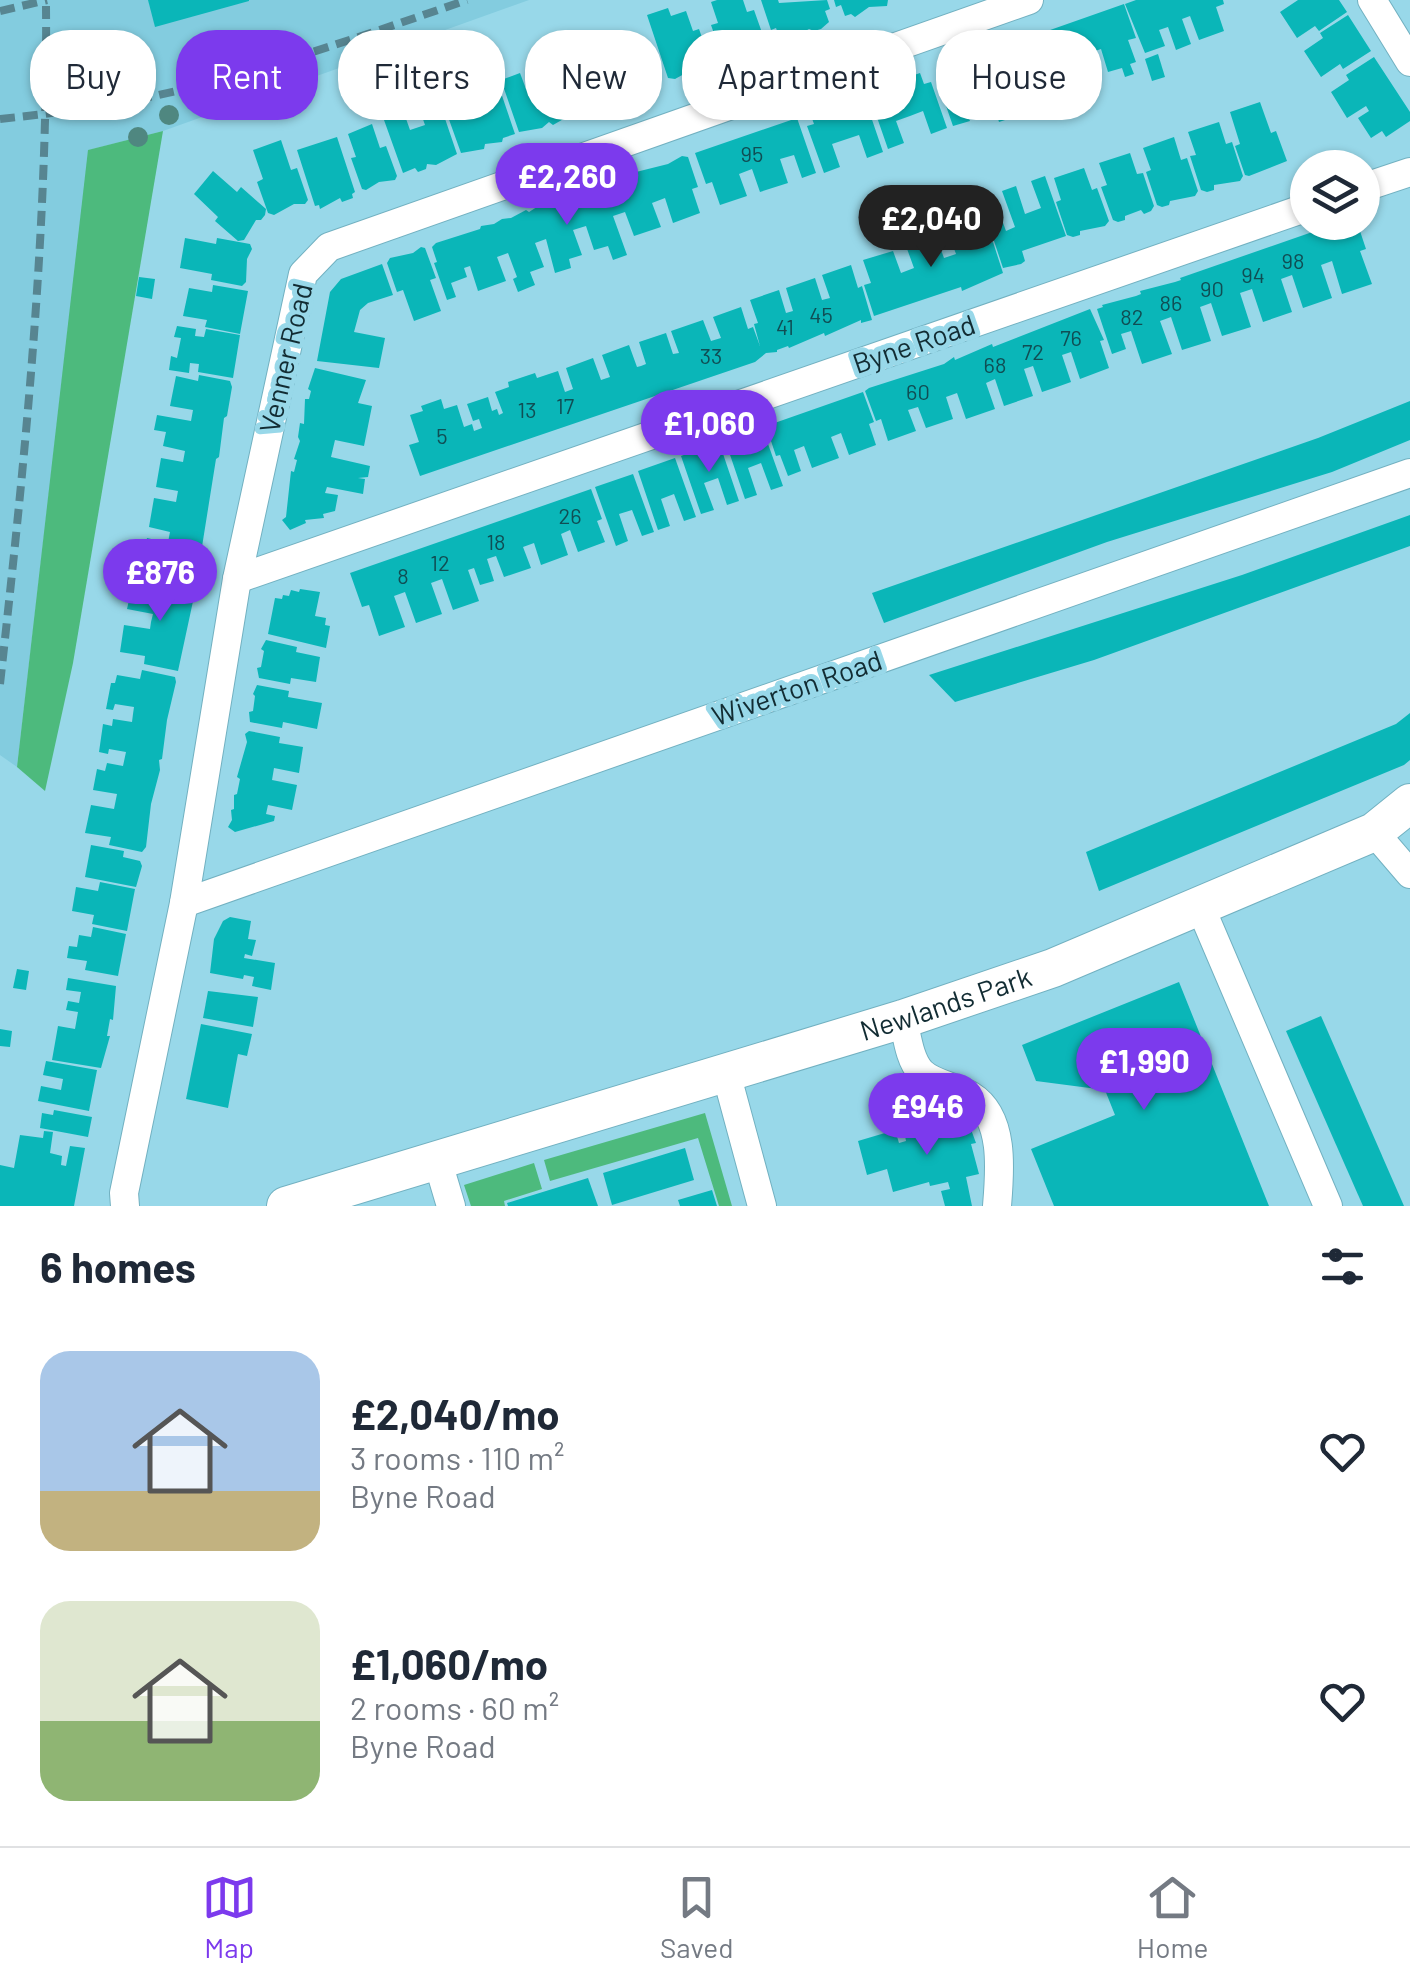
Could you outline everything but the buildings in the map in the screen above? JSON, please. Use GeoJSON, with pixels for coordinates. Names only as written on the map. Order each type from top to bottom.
{"type":"FeatureCollection","features":[{"type":"Feature","properties":{"kind":"main road","name":"Newlands Park"},"geometry":{"type":"LineString","coordinates":[[286,1206],[903,1019],[1053,968],[1374,832],[1410,803]]}},
{"type":"Feature","properties":{"kind":"street","name":"Venner Road"},"geometry":{"type":"LineString","coordinates":[[124,1206],[184,903],[237,580],[303,274],[330,247],[1028,0]]}},
{"type":"Feature","properties":{"kind":"street"},"geometry":{"type":"LineString","coordinates":[[1372,0],[1410,62]]}},
{"type":"Feature","properties":{"kind":"street"},"geometry":{"type":"LineString","coordinates":[[1380,182],[1410,172]]}},
{"type":"Feature","properties":{"kind":"street","name":"Byne Road"},"geometry":{"type":"LineString","coordinates":[[237,580],[1290,213]]}},
{"type":"Feature","properties":{"kind":"street","name":"Wiverton Road"},"geometry":{"type":"LineString","coordinates":[[184,903],[1410,473]]}},
{"type":"Feature","properties":{"kind":"street"},"geometry":{"type":"LineString","coordinates":[[1374,832],[1410,874]]}},
{"type":"Feature","properties":{"kind":"street"},"geometry":{"type":"LineString","coordinates":[[1200,906],[1328,1206]]}},
{"type":"Feature","properties":{"kind":"street"},"geometry":{"type":"LineString","coordinates":[[903,1019],[914,1061],[922,1074],[970,1095],[987,1109],[1000,1160],[997,1206]]}},
{"type":"Feature","properties":{"kind":"street"},"geometry":{"type":"LineString","coordinates":[[726,1073],[762,1206]]}},
{"type":"Feature","properties":{"kind":"street"},"geometry":{"type":"LineString","coordinates":[[437,1160],[451,1206]]}},
{"type":"Feature","properties":{"kind":"shaded area"},"geometry":{"type":"Polygon","coordinates":[[[0,0],[529,0],[445,30],[338,30],[338,68],[318,76],[318,30],[176,30],[176,120],[194,120],[89,150],[17,767],[0,755],[0,0]]]}},
{"type":"Feature","properties":{"kind":"green space"},"geometry":{"type":"Polygon","coordinates":[[[163,131],[73,663],[45,791],[17,767],[88,150],[163,131]]]}},
{"type":"Feature","properties":{"kind":"green space"},"geometry":{"type":"Polygon","coordinates":[[[705,1113],[732,1206],[719,1206],[698,1138],[550,1181],[544,1160],[705,1113]]]}},
{"type":"Feature","properties":{"kind":"green space"},"geometry":{"type":"Polygon","coordinates":[[[534,1163],[542,1189],[504,1201],[505,1206],[471,1206],[464,1185],[534,1163]]]}},
{"type":"Feature","properties":{"kind":"railway"},"geometry":{"type":"LineString","coordinates":[[0,11],[47,0]]}},
{"type":"Feature","properties":{"kind":"railway"},"geometry":{"type":"LineString","coordinates":[[0,119],[99,106],[196,86],[467,0]]}},
{"type":"Feature","properties":{"kind":"railway"},"geometry":{"type":"LineString","coordinates":[[0,684],[39,261],[46,6]]}}]}
